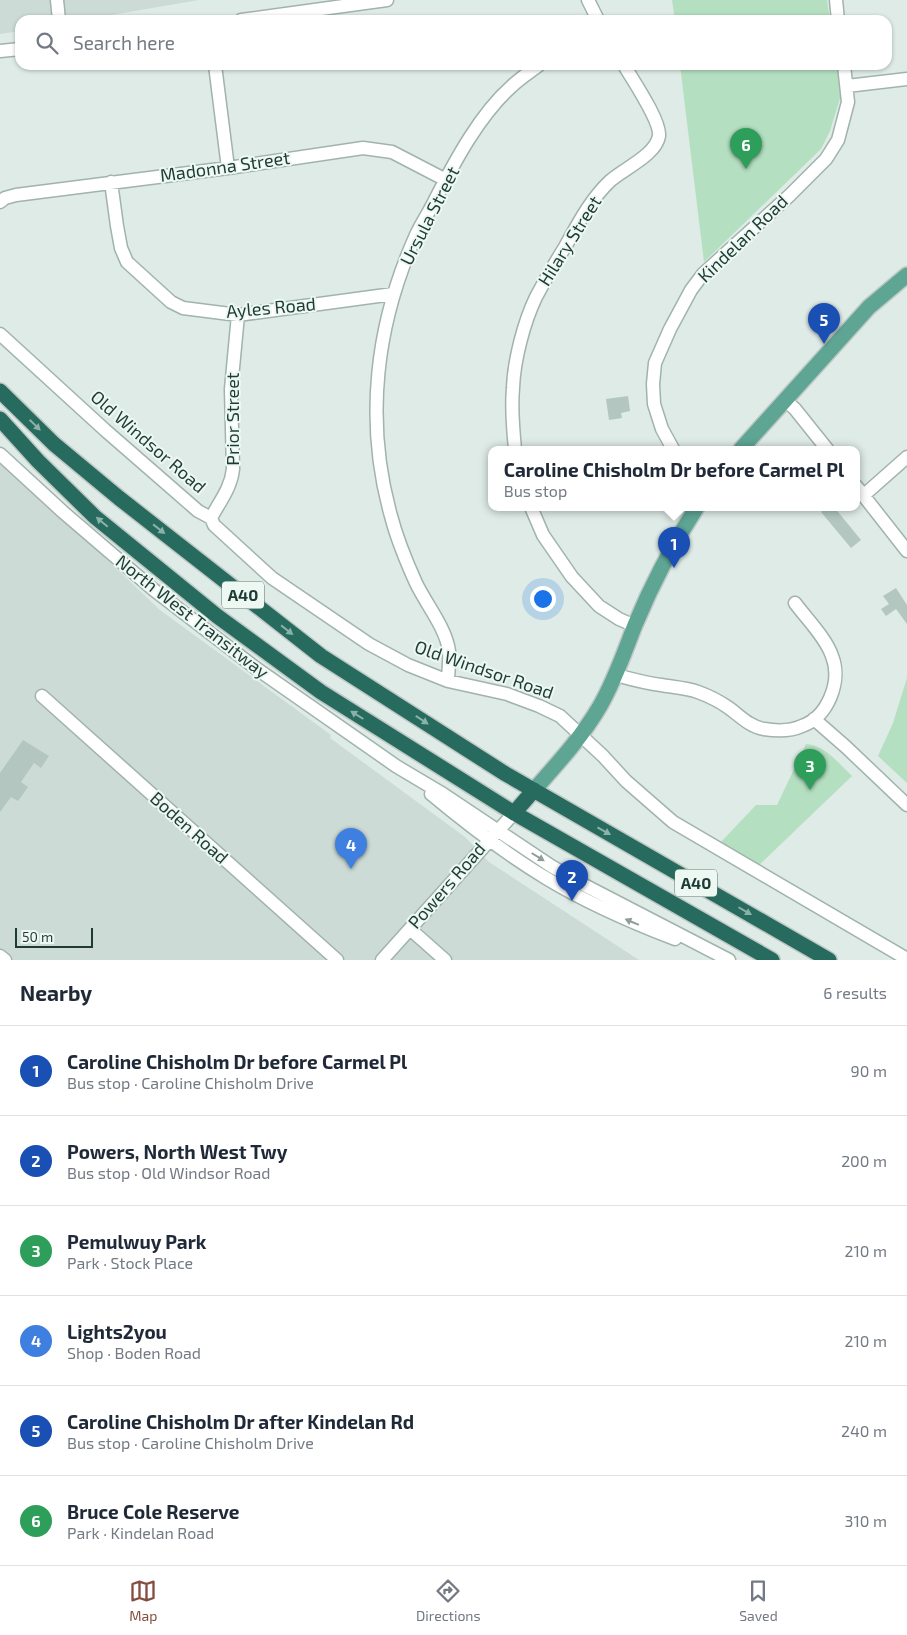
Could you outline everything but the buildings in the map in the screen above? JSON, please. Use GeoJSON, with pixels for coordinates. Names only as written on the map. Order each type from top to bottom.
{"type":"FeatureCollection","features":[{"type":"Feature","properties":{"kind":"highway","name":"A40"},"geometry":{"type":"LineString","coordinates":[[0,391],[54,444],[112,492],[321,656],[504,773],[829,960]]}},
{"type":"Feature","properties":{"kind":"highway","name":"A40"},"geometry":{"type":"LineString","coordinates":[[0,419],[38,462],[95,517],[217,616],[321,692],[514,812],[772,960]]}},
{"type":"Feature","properties":{"kind":"highway"},"geometry":{"type":"LineString","coordinates":[[514,812],[534,790]]}},
{"type":"Feature","properties":{"kind":"main road"},"geometry":{"type":"LineString","coordinates":[[744,446],[869,308],[907,275]]}},
{"type":"Feature","properties":{"kind":"main road"},"geometry":{"type":"LineString","coordinates":[[534,790],[581,736],[600,706],[616,675],[635,626],[665,563],[695,511]]}},
{"type":"Feature","properties":{"kind":"street"},"geometry":{"type":"LineString","coordinates":[[57,0],[58,15]]}},
{"type":"Feature","properties":{"kind":"street"},"geometry":{"type":"LineString","coordinates":[[278,15],[387,0]]}},
{"type":"Feature","properties":{"kind":"street"},"geometry":{"type":"LineString","coordinates":[[588,0],[596,15]]}},
{"type":"Feature","properties":{"kind":"street"},"geometry":{"type":"LineString","coordinates":[[836,0],[838,15]]}},
{"type":"Feature","properties":{"kind":"street"},"geometry":{"type":"LineString","coordinates":[[0,51],[15,50]]}},
{"type":"Feature","properties":{"kind":"street"},"geometry":{"type":"LineString","coordinates":[[216,70],[228,168]]}},
{"type":"Feature","properties":{"kind":"street","name":"Ursula Street"},"geometry":{"type":"LineString","coordinates":[[448,681],[449,652],[445,638],[416,583],[400,546],[390,514],[379,455],[376,413],[383,332],[393,294],[417,233],[468,141],[488,112],[512,86],[533,70]]}},
{"type":"Feature","properties":{"kind":"street","name":"Hilary Street"},"geometry":{"type":"LineString","coordinates":[[515,446],[512,422],[513,388],[518,354],[536,297],[591,202],[611,180],[651,150],[657,143],[659,128],[627,70]]}},
{"type":"Feature","properties":{"kind":"street","name":"Kindelan Road"},"geometry":{"type":"LineString","coordinates":[[671,446],[662,430],[654,404],[653,384],[655,363],[670,329],[703,274],[826,159],[838,140],[848,102],[845,70]]}},
{"type":"Feature","properties":{"kind":"street"},"geometry":{"type":"LineString","coordinates":[[847,86],[907,79]]}},
{"type":"Feature","properties":{"kind":"street","name":"Madonna Street"},"geometry":{"type":"LineString","coordinates":[[0,202],[5,198],[16,195],[228,168],[363,148],[392,152],[446,180]]}},
{"type":"Feature","properties":{"kind":"street","name":"Ayles Road"},"geometry":{"type":"LineString","coordinates":[[111,182],[118,233],[121,248],[127,262],[171,302],[183,308],[238,315],[393,294]]}},
{"type":"Feature","properties":{"kind":"street","name":"Prior Street"},"geometry":{"type":"LineString","coordinates":[[211,518],[232,480],[231,389],[238,315]]}},
{"type":"Feature","properties":{"kind":"street","name":"Old Windsor Road"},"geometry":{"type":"LineString","coordinates":[[0,334],[148,467],[198,510],[211,518],[220,530],[272,578],[369,644],[408,665],[448,681],[508,694],[539,706],[566,721],[604,756],[626,781],[674,822],[907,959]]}},
{"type":"Feature","properties":{"kind":"street"},"geometry":{"type":"LineString","coordinates":[[785,400],[795,409],[825,446]]}},
{"type":"Feature","properties":{"kind":"street","name":"North West Transitway"},"geometry":{"type":"LineString","coordinates":[[0,454],[63,512],[154,590],[257,669],[396,766],[443,794],[493,835],[728,960]]}},
{"type":"Feature","properties":{"kind":"street"},"geometry":{"type":"LineString","coordinates":[[907,457],[860,491],[907,551]]}},
{"type":"Feature","properties":{"kind":"street"},"geometry":{"type":"LineString","coordinates":[[533,511],[543,535],[572,577],[599,606],[618,619],[635,626]]}},
{"type":"Feature","properties":{"kind":"street"},"geometry":{"type":"LineString","coordinates":[[616,675],[637,681],[697,691],[717,700],[753,726],[762,729],[789,730],[803,726],[814,719],[825,706],[831,696],[835,676],[832,656],[826,644],[795,603]]}},
{"type":"Feature","properties":{"kind":"street","name":"Boden Road"},"geometry":{"type":"LineString","coordinates":[[42,696],[337,960]]}},
{"type":"Feature","properties":{"kind":"street"},"geometry":{"type":"LineString","coordinates":[[814,719],[907,805]]}},
{"type":"Feature","properties":{"kind":"street","name":"Powers Road"},"geometry":{"type":"LineString","coordinates":[[382,960],[514,812]]}},
{"type":"Feature","properties":{"kind":"street"},"geometry":{"type":"LineString","coordinates":[[410,929],[445,960]]}},
{"type":"Feature","properties":{"kind":"street"},"geometry":{"type":"LineString","coordinates":[[0,956],[5,960]]}},
{"type":"Feature","properties":{"kind":"shaded area"},"geometry":{"type":"Polygon","coordinates":[[[0,0],[199,0],[111,15],[15,15],[15,32],[0,34],[0,0]]]}},
{"type":"Feature","properties":{"kind":"shaded area"},"geometry":{"type":"Polygon","coordinates":[[[0,458],[160,610],[331,735],[330,738],[465,837],[489,862],[639,960],[0,960],[0,458]]]}},
{"type":"Feature","properties":{"kind":"green space"},"geometry":{"type":"Polygon","coordinates":[[[672,0],[827,0],[829,15],[674,15],[672,0]]]}},
{"type":"Feature","properties":{"kind":"green space"},"geometry":{"type":"Polygon","coordinates":[[[681,70],[838,70],[841,95],[830,131],[821,149],[704,262],[681,70]]]}},
{"type":"Feature","properties":{"kind":"green space"},"geometry":{"type":"Polygon","coordinates":[[[907,678],[907,783],[878,756],[893,723],[907,678]]]}},
{"type":"Feature","properties":{"kind":"green space"},"geometry":{"type":"Polygon","coordinates":[[[806,744],[825,751],[852,776],[759,865],[721,842],[756,805],[777,805],[806,744]]]}},
{"type":"Feature","properties":{"kind":"place","name":"Bruce Cole Reserve"},"geometry":{"type":"Point","coordinates":[746,169]}},
{"type":"Feature","properties":{"kind":"place","name":"Caroline Chisholm Dr after Kindelan Rd"},"geometry":{"type":"Point","coordinates":[824,344]}},
{"type":"Feature","properties":{"kind":"place","name":"Caroline Chisholm Dr before Carmel Pl"},"geometry":{"type":"Point","coordinates":[674,568]}},
{"type":"Feature","properties":{"kind":"place","name":"Pemulwuy Park"},"geometry":{"type":"Point","coordinates":[810,790]}},
{"type":"Feature","properties":{"kind":"place","name":"Lights2you"},"geometry":{"type":"Point","coordinates":[351,869]}},
{"type":"Feature","properties":{"kind":"place","name":"Powers, North West Twy"},"geometry":{"type":"Point","coordinates":[572,901]}}]}
